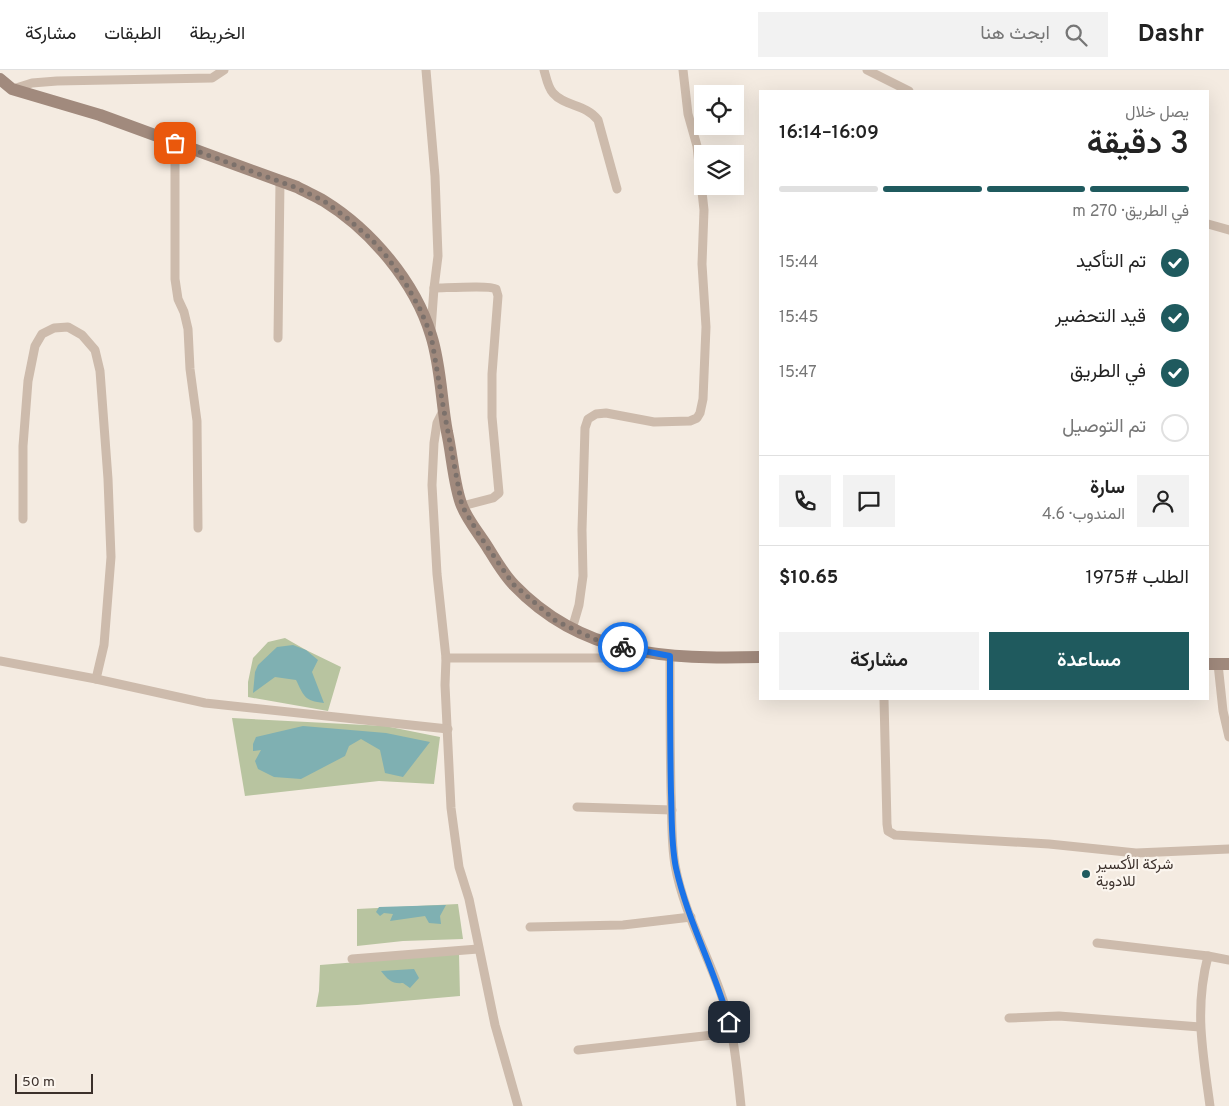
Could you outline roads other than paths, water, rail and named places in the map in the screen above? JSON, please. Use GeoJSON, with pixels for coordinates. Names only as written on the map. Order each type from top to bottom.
{"type":"FeatureCollection","features":[{"type":"Feature","properties":{"kind":"main road"},"geometry":{"type":"LineString","coordinates":[[0,79],[12,89],[100,115],[280,181],[324,201],[347,218],[372,240],[388,258],[420,309],[431,335],[462,506],[497,563],[513,584],[556,621],[601,642],[670,656],[707,658],[759,657]]}},
{"type":"Feature","properties":{"kind":"street"},"geometry":{"type":"LineString","coordinates":[[12,89],[32,83],[57,81],[212,78],[224,70]]}},
{"type":"Feature","properties":{"kind":"street"},"geometry":{"type":"LineString","coordinates":[[426,70],[435,176],[438,256],[431,335]]}},
{"type":"Feature","properties":{"kind":"street"},"geometry":{"type":"LineString","coordinates":[[544,70],[553,93],[592,112],[598,120],[617,189]]}},
{"type":"Feature","properties":{"kind":"street"},"geometry":{"type":"LineString","coordinates":[[572,629],[579,605],[583,576],[582,530],[585,428],[588,419],[596,414],[606,413],[654,422],[690,421],[700,413],[704,399],[706,328],[702,264],[704,210],[697,146],[688,114],[683,70]]}},
{"type":"Feature","properties":{"kind":"street"},"geometry":{"type":"LineString","coordinates":[[867,70],[907,90]]}},
{"type":"Feature","properties":{"kind":"street"},"geometry":{"type":"LineString","coordinates":[[175,143],[175,279],[178,298],[188,329],[190,369],[197,421],[198,528]]}},
{"type":"Feature","properties":{"kind":"street"},"geometry":{"type":"LineString","coordinates":[[278,338],[280,181]]}},
{"type":"Feature","properties":{"kind":"street"},"geometry":{"type":"LineString","coordinates":[[1209,224],[1229,230]]}},
{"type":"Feature","properties":{"kind":"street"},"geometry":{"type":"LineString","coordinates":[[434,288],[491,286],[496,289],[498,296],[492,374],[492,417],[499,492],[493,498],[462,506]]}},
{"type":"Feature","properties":{"kind":"street"},"geometry":{"type":"LineString","coordinates":[[23,519],[24,437],[28,381],[35,346],[42,334],[54,328],[68,327],[82,335],[95,350],[100,370],[108,479],[111,557],[104,646],[96,679]]}},
{"type":"Feature","properties":{"kind":"street"},"geometry":{"type":"LineString","coordinates":[[444,411],[437,423],[432,484],[437,574],[446,658],[451,808],[459,867],[469,899],[495,1025],[518,1106]]}},
{"type":"Feature","properties":{"kind":"street"},"geometry":{"type":"LineString","coordinates":[[446,658],[607,658],[624,655],[636,650]]}},
{"type":"Feature","properties":{"kind":"street"},"geometry":{"type":"LineString","coordinates":[[670,656],[672,810],[675,865],[683,899],[722,996],[737,1067],[741,1106]]}},
{"type":"Feature","properties":{"kind":"street"},"geometry":{"type":"LineString","coordinates":[[0,661],[96,679],[205,703],[448,729]]}},
{"type":"Feature","properties":{"kind":"street"},"geometry":{"type":"LineString","coordinates":[[1218,664],[1223,711],[1229,737]]}},
{"type":"Feature","properties":{"kind":"street"},"geometry":{"type":"LineString","coordinates":[[884,700],[887,824],[888,831],[895,835],[1049,844],[1136,853],[1229,849]]}},
{"type":"Feature","properties":{"kind":"street"},"geometry":{"type":"LineString","coordinates":[[577,807],[672,810]]}},
{"type":"Feature","properties":{"kind":"street"},"geometry":{"type":"LineString","coordinates":[[530,927],[623,925],[691,917]]}},
{"type":"Feature","properties":{"kind":"street"},"geometry":{"type":"LineString","coordinates":[[1097,943],[1229,960]]}},
{"type":"Feature","properties":{"kind":"street"},"geometry":{"type":"LineString","coordinates":[[352,959],[478,950]]}},
{"type":"Feature","properties":{"kind":"street"},"geometry":{"type":"LineString","coordinates":[[1208,956],[1202,990],[1200,1027],[1210,1106]]}},
{"type":"Feature","properties":{"kind":"street"},"geometry":{"type":"LineString","coordinates":[[1009,1018],[1060,1016],[1200,1027]]}},
{"type":"Feature","properties":{"kind":"street"},"geometry":{"type":"LineString","coordinates":[[578,1050],[731,1033]]}},
{"type":"Feature","properties":{"kind":"water"},"geometry":{"type":"Polygon","coordinates":[[[293,645],[306,650],[318,660],[312,672],[324,703],[308,699],[296,680],[275,677],[253,693],[255,672],[258,665],[277,647],[293,645]]]}},
{"type":"Feature","properties":{"kind":"water"},"geometry":{"type":"Polygon","coordinates":[[[303,726],[386,733],[430,742],[403,777],[385,773],[380,750],[361,739],[349,746],[345,756],[301,779],[274,777],[258,769],[255,761],[261,750],[253,751],[256,737],[303,726]]]}},
{"type":"Feature","properties":{"kind":"water"},"geometry":{"type":"Polygon","coordinates":[[[446,905],[440,916],[441,924],[429,923],[425,916],[390,921],[393,914],[384,913],[380,916],[376,912],[379,907],[446,905]]]}},
{"type":"Feature","properties":{"kind":"water"},"geometry":{"type":"Polygon","coordinates":[[[414,969],[419,978],[410,988],[403,983],[391,981],[381,971],[414,969]]]}},
{"type":"Feature","properties":{"kind":"place","name":"شركة الأكسير للادوية"},"geometry":{"type":"Point","coordinates":[1086,874]}}]}
